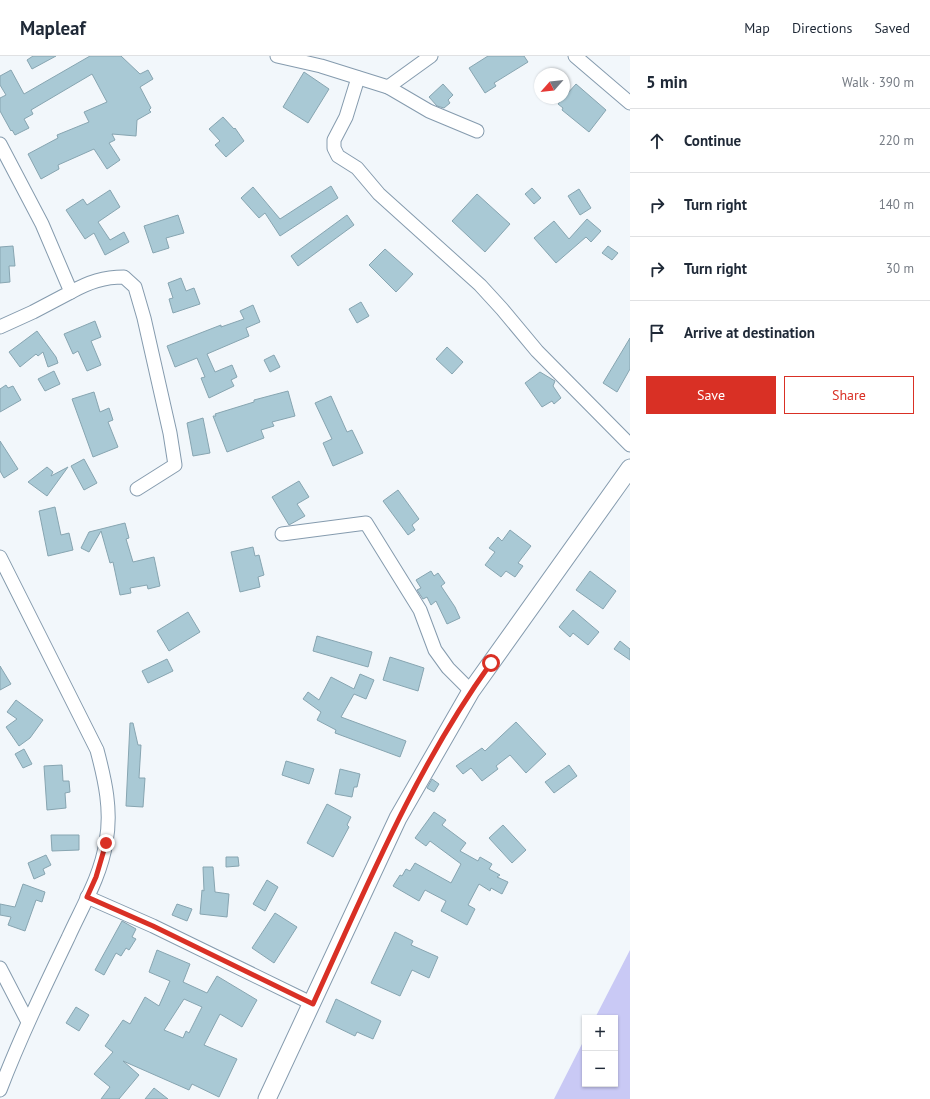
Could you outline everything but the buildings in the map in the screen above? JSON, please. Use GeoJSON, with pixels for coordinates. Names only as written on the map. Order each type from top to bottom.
{"type":"FeatureCollection","features":[{"type":"Feature","properties":{"kind":"street"},"geometry":{"type":"LineString","coordinates":[[277,56],[321,66],[388,87],[429,111],[477,131]]}},
{"type":"Feature","properties":{"kind":"street"},"geometry":{"type":"LineString","coordinates":[[388,87],[431,56]]}},
{"type":"Feature","properties":{"kind":"street"},"geometry":{"type":"LineString","coordinates":[[575,56],[630,103]]}},
{"type":"Feature","properties":{"kind":"street"},"geometry":{"type":"LineString","coordinates":[[358,78],[346,116],[334,140],[334,148],[338,156],[357,168],[379,194],[480,285],[537,351],[630,446]]}},
{"type":"Feature","properties":{"kind":"street"},"geometry":{"type":"LineString","coordinates":[[0,144],[42,224],[71,292]]}},
{"type":"Feature","properties":{"kind":"street"},"geometry":{"type":"LineString","coordinates":[[0,327],[33,312],[91,281],[108,277],[124,277],[135,287],[144,318],[170,433],[175,466],[137,489]]}},
{"type":"Feature","properties":{"kind":"street"},"geometry":{"type":"LineString","coordinates":[[267,1099],[313,1004],[398,818],[471,691],[630,468]]}},
{"type":"Feature","properties":{"kind":"street"},"geometry":{"type":"LineString","coordinates":[[282,534],[366,523],[420,610],[435,650],[448,668],[471,691]]}},
{"type":"Feature","properties":{"kind":"street"},"geometry":{"type":"LineString","coordinates":[[0,556],[97,750],[105,779],[108,806],[106,843],[96,877],[28,1022],[0,1090]]}},
{"type":"Feature","properties":{"kind":"street"},"geometry":{"type":"LineString","coordinates":[[87,897],[153,926],[313,1004]]}},
{"type":"Feature","properties":{"kind":"street"},"geometry":{"type":"LineString","coordinates":[[0,968],[28,1022]]}},
{"type":"Feature","properties":{"kind":"shaded area"},"geometry":{"type":"Polygon","coordinates":[[[630,950],[630,1099],[554,1099],[582,1044],[582,1087],[618,1087],[618,1015],[597,1015],[630,950]]]}},
{"type":"Feature","properties":{"kind":"route"},"geometry":{"type":"LineString","coordinates":[[106,843],[96,877],[87,897],[153,926],[313,1004],[398,818],[471,691],[491,663]]}}]}
